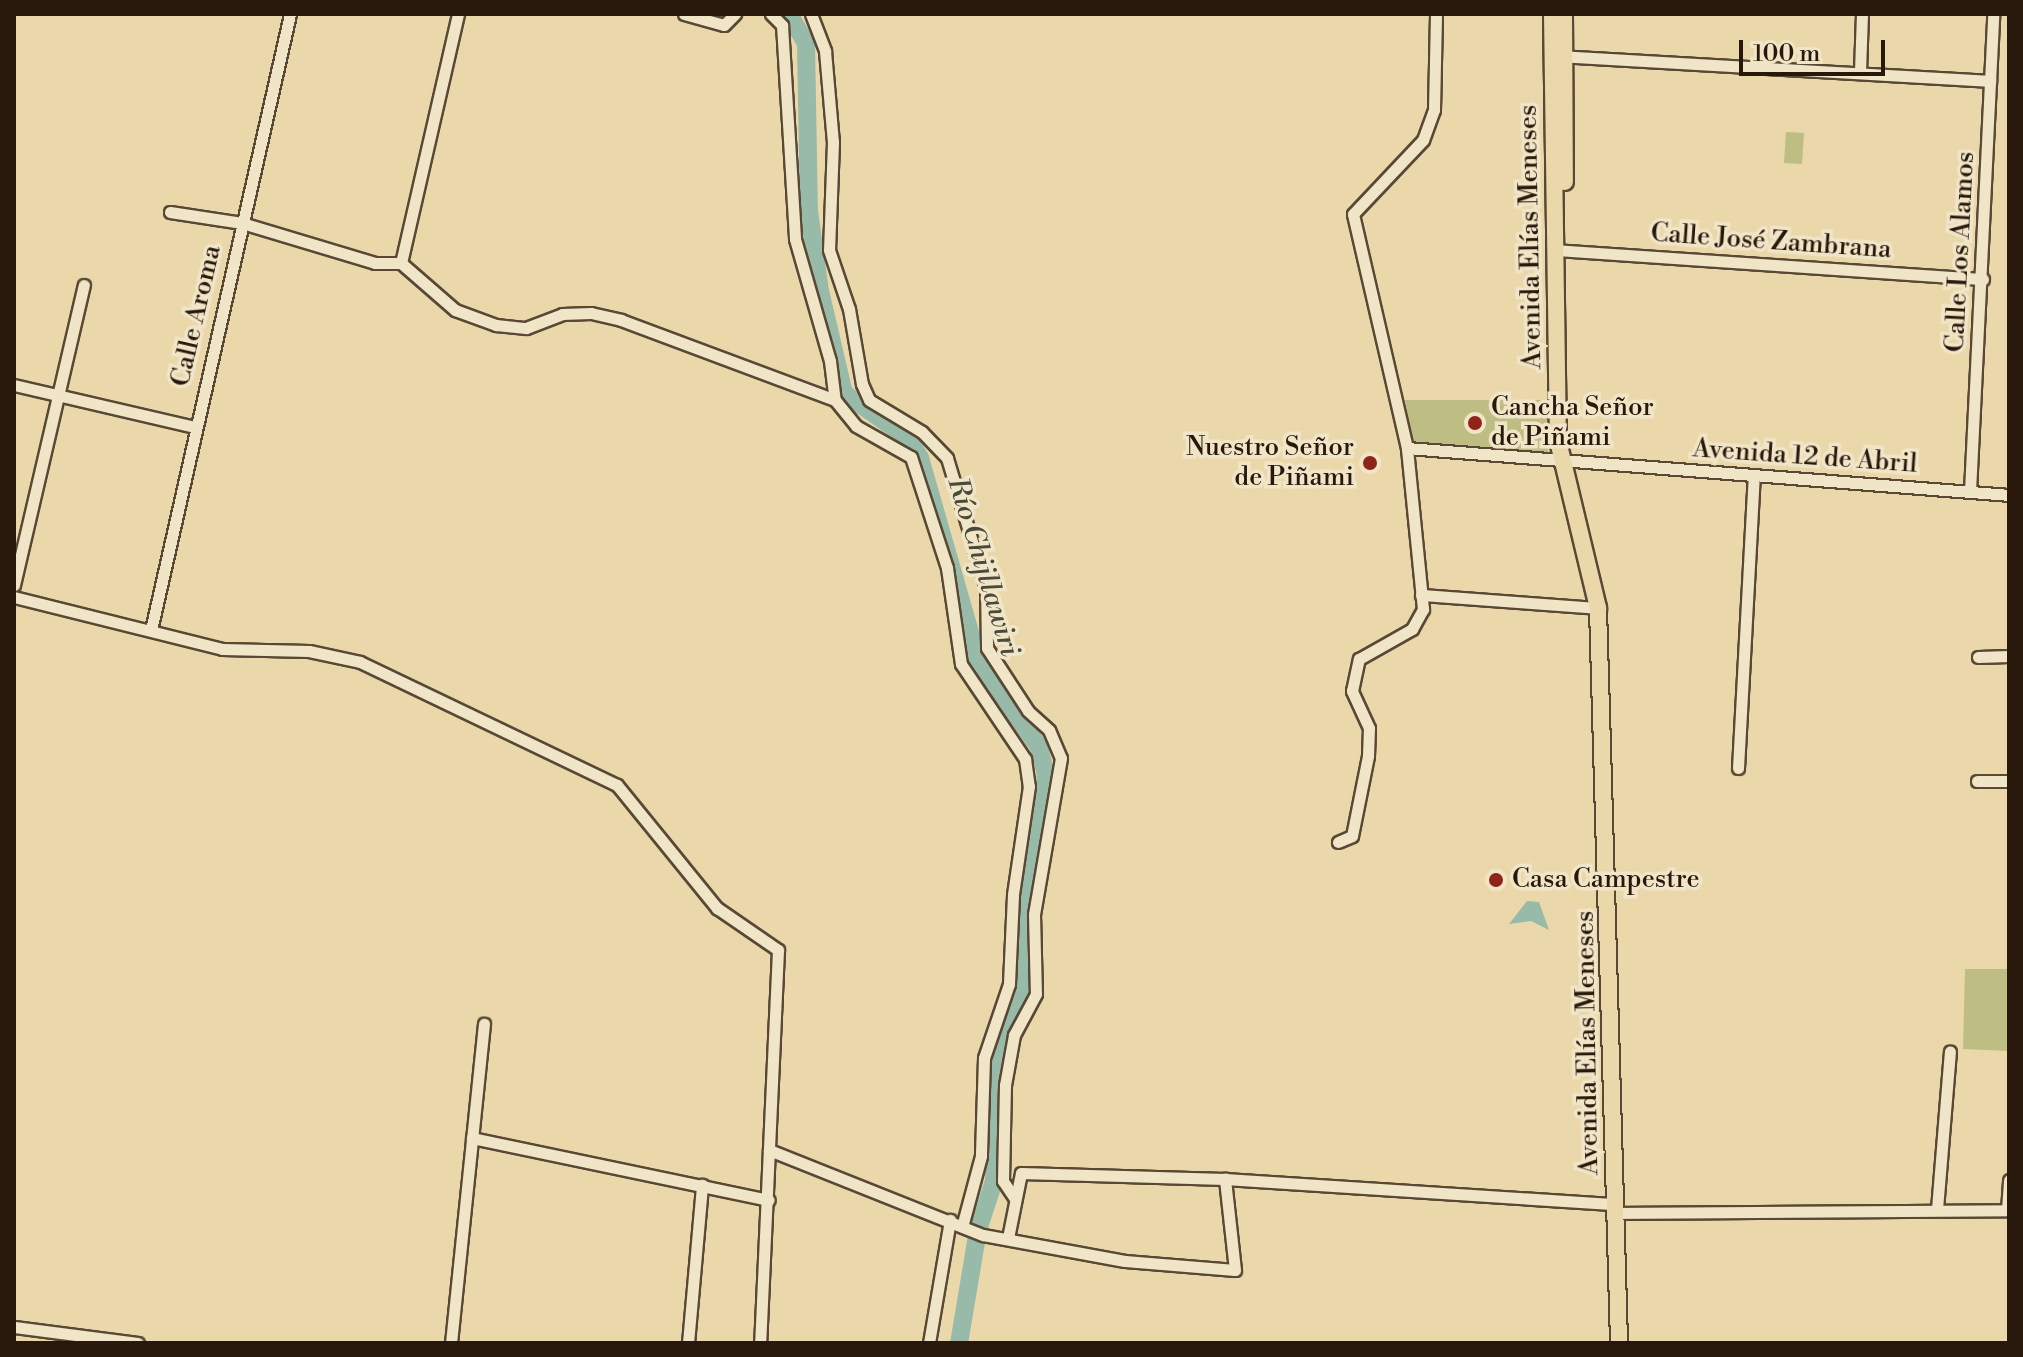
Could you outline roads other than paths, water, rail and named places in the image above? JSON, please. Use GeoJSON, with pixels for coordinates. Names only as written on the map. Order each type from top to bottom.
{"type":"FeatureCollection","features":[{"type":"Feature","properties":{"kind":"main road","name":"Avenida Elías Meneses"},"geometry":{"type":"LineString","coordinates":[[1552,14],[1558,56],[1560,250],[1568,444],[1563,459],[1598,608],[1619,1343]]}},
{"type":"Feature","properties":{"kind":"main road","name":"Avenida Elías Meneses"},"geometry":{"type":"LineString","coordinates":[[1558,56],[1564,14]]}},
{"type":"Feature","properties":{"kind":"street","name":"Calle Aroma"},"geometry":{"type":"LineString","coordinates":[[151,630],[194,427],[281,70],[290,14]]}},
{"type":"Feature","properties":{"kind":"street"},"geometry":{"type":"LineString","coordinates":[[401,263],[458,14]]}},
{"type":"Feature","properties":{"kind":"street"},"geometry":{"type":"LineString","coordinates":[[684,14],[724,25],[735,14]]}},
{"type":"Feature","properties":{"kind":"street"},"geometry":{"type":"LineString","coordinates":[[771,14],[782,25],[795,239],[830,361],[835,400]]}},
{"type":"Feature","properties":{"kind":"street"},"geometry":{"type":"LineString","coordinates":[[811,14],[825,51],[833,142],[829,250],[849,309],[862,384],[869,400],[922,432],[947,458],[986,588],[987,648],[1028,711],[1049,730],[1061,758],[1034,914],[1036,994],[1014,1035],[1005,1085],[1003,1181],[1015,1199]]}},
{"type":"Feature","properties":{"kind":"street"},"geometry":{"type":"LineString","coordinates":[[1338,842],[1352,836],[1368,756],[1369,728],[1352,691],[1359,659],[1412,629],[1423,609],[1407,448],[1353,214],[1423,140],[1434,110],[1436,14]]}},
{"type":"Feature","properties":{"kind":"street"},"geometry":{"type":"LineString","coordinates":[[1860,71],[1862,14]]}},
{"type":"Feature","properties":{"kind":"street","name":"Calle Los Alamos"},"geometry":{"type":"LineString","coordinates":[[1970,491],[1983,279],[1993,14]]}},
{"type":"Feature","properties":{"kind":"street"},"geometry":{"type":"LineString","coordinates":[[1558,56],[1860,71],[1990,81]]}},
{"type":"Feature","properties":{"kind":"street"},"geometry":{"type":"LineString","coordinates":[[170,212],[242,223],[375,263],[401,263],[455,310],[496,325],[526,328],[562,314],[591,313],[835,400],[856,426],[911,457],[947,568],[961,664],[1025,759],[1029,786],[1013,895],[1009,984],[984,1058],[981,1156],[966,1228]]}},
{"type":"Feature","properties":{"kind":"street","name":"Calle José Zambrana"},"geometry":{"type":"LineString","coordinates":[[1560,250],[1983,279]]}},
{"type":"Feature","properties":{"kind":"street"},"geometry":{"type":"LineString","coordinates":[[14,585],[61,396],[84,285]]}},
{"type":"Feature","properties":{"kind":"street"},"geometry":{"type":"LineString","coordinates":[[14,385],[194,427]]}},
{"type":"Feature","properties":{"kind":"street","name":"Avenida 12 de Abril"},"geometry":{"type":"LineString","coordinates":[[1407,448],[2009,495]]}},
{"type":"Feature","properties":{"kind":"street"},"geometry":{"type":"LineString","coordinates":[[1738,768],[1754,477]]}},
{"type":"Feature","properties":{"kind":"street"},"geometry":{"type":"LineString","coordinates":[[1421,595],[1598,608]]}},
{"type":"Feature","properties":{"kind":"street"},"geometry":{"type":"LineString","coordinates":[[14,597],[222,649],[309,651],[360,662],[617,785],[717,908],[778,950],[769,1200],[760,1343]]}},
{"type":"Feature","properties":{"kind":"street"},"geometry":{"type":"LineString","coordinates":[[1978,657],[2009,656]]}},
{"type":"Feature","properties":{"kind":"street"},"geometry":{"type":"LineString","coordinates":[[1977,781],[2009,781]]}},
{"type":"Feature","properties":{"kind":"street"},"geometry":{"type":"LineString","coordinates":[[451,1343],[484,1024]]}},
{"type":"Feature","properties":{"kind":"street"},"geometry":{"type":"LineString","coordinates":[[1937,1209],[1950,1052]]}},
{"type":"Feature","properties":{"kind":"street"},"geometry":{"type":"LineString","coordinates":[[472,1138],[769,1200]]}},
{"type":"Feature","properties":{"kind":"street"},"geometry":{"type":"LineString","coordinates":[[769,1150],[983,1235],[1125,1261],[1235,1270],[1225,1179]]}},
{"type":"Feature","properties":{"kind":"street"},"geometry":{"type":"LineString","coordinates":[[1008,1238],[1021,1173],[1225,1179],[1615,1208],[2008,1210],[2009,1180]]}},
{"type":"Feature","properties":{"kind":"street"},"geometry":{"type":"LineString","coordinates":[[688,1343],[702,1185]]}},
{"type":"Feature","properties":{"kind":"street"},"geometry":{"type":"LineString","coordinates":[[929,1343],[950,1220]]}},
{"type":"Feature","properties":{"kind":"street"},"geometry":{"type":"LineString","coordinates":[[14,1327],[138,1343]]}},
{"type":"Feature","properties":{"kind":"waterway","name":"Río Chijllawiri"},"geometry":{"type":"LineString","coordinates":[[789,14],[806,43],[809,211],[820,291],[844,393],[908,438],[920,458],[979,664],[1039,747],[1046,775],[1038,834],[1022,892],[1023,993],[996,1051],[994,1181],[978,1230],[959,1343]]}},
{"type":"Feature","properties":{"kind":"place","name":"Cancha Señor de Piñami"},"geometry":{"type":"Point","coordinates":[1475,423]}},
{"type":"Feature","properties":{"kind":"place","name":"Nuestro Señor de Piñami"},"geometry":{"type":"Point","coordinates":[1370,463]}},
{"type":"Feature","properties":{"kind":"place","name":"Casa Campestre"},"geometry":{"type":"Point","coordinates":[1496,880]}}]}
